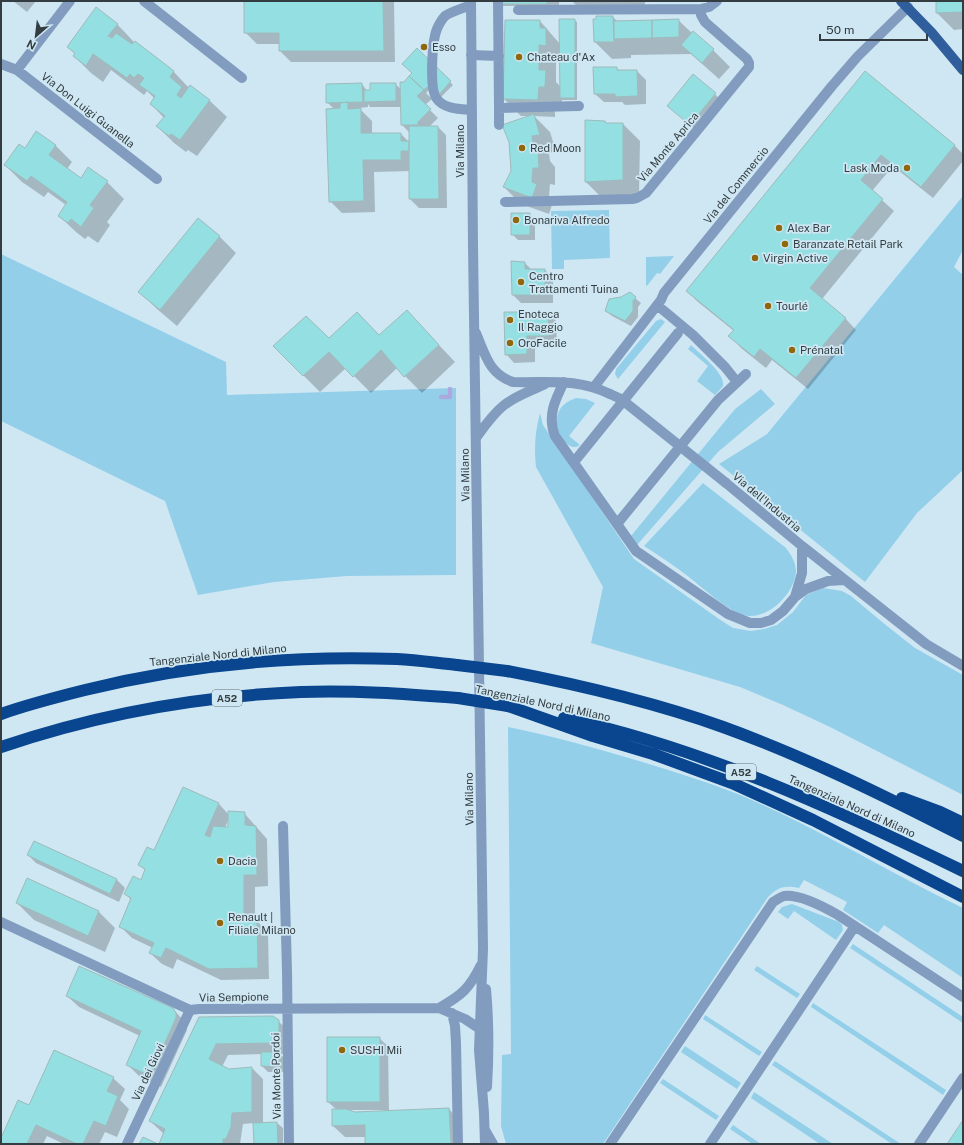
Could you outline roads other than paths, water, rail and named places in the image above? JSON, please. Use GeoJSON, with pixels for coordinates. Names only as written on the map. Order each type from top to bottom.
{"type":"FeatureCollection","features":[{"type":"Feature","properties":{"kind":"highway","name":"Tangenziale Nord di Milano"},"geometry":{"type":"LineString","coordinates":[[1,714],[51,699],[145,676],[203,668],[295,660],[346,658],[398,659],[507,671],[569,683],[672,710],[724,728],[821,767],[963,836]]}},
{"type":"Feature","properties":{"kind":"highway","name":"Tangenziale Nord di Milano"},"geometry":{"type":"LineString","coordinates":[[1,747],[63,727],[155,707],[204,700],[316,692],[398,693],[458,698],[508,706],[569,719],[688,753],[735,770],[840,813],[963,871]]}},
{"type":"Feature","properties":{"kind":"highway"},"geometry":{"type":"LineString","coordinates":[[508,706],[593,736],[653,754],[732,783],[813,820],[963,897]]}},
{"type":"Feature","properties":{"kind":"highway"},"geometry":{"type":"LineString","coordinates":[[821,767],[940,812],[963,824]]}},
{"type":"Feature","properties":{"kind":"main road"},"geometry":{"type":"LineString","coordinates":[[905,4],[963,70]]}},
{"type":"Feature","properties":{"kind":"street"},"geometry":{"type":"LineString","coordinates":[[17,70],[70,1]]}},
{"type":"Feature","properties":{"kind":"street"},"geometry":{"type":"LineString","coordinates":[[144,1],[242,78]]}},
{"type":"Feature","properties":{"kind":"street"},"geometry":{"type":"LineString","coordinates":[[498,1],[499,125]]}},
{"type":"Feature","properties":{"kind":"street"},"geometry":{"type":"LineString","coordinates":[[518,10],[640,5],[701,9],[709,7],[717,1]]}},
{"type":"Feature","properties":{"kind":"street"},"geometry":{"type":"LineString","coordinates":[[471,3],[446,16],[437,29],[432,63],[433,93],[437,100],[454,108],[472,110]]}},
{"type":"Feature","properties":{"kind":"street","name":"Via Milano"},"geometry":{"type":"LineString","coordinates":[[471,3],[483,949],[489,1017],[489,1049],[484,1113]]}},
{"type":"Feature","properties":{"kind":"street","name":"Via del Commercio"},"geometry":{"type":"LineString","coordinates":[[594,387],[657,305],[664,293],[832,86],[858,56],[881,33],[905,4]]}},
{"type":"Feature","properties":{"kind":"street","name":"Via Monte Aprica"},"geometry":{"type":"LineString","coordinates":[[505,202],[632,199],[638,198],[646,193],[749,67],[749,63],[746,59],[705,22],[701,15],[701,9]]}},
{"type":"Feature","properties":{"kind":"street"},"geometry":{"type":"LineString","coordinates":[[471,55],[499,56]]}},
{"type":"Feature","properties":{"kind":"street","name":"Via Don Luigi Guanella"},"geometry":{"type":"LineString","coordinates":[[1,64],[17,70],[157,178]]}},
{"type":"Feature","properties":{"kind":"street"},"geometry":{"type":"LineString","coordinates":[[499,108],[579,106]]}},
{"type":"Feature","properties":{"kind":"street"},"geometry":{"type":"LineString","coordinates":[[657,305],[698,340],[725,367],[737,382]]}},
{"type":"Feature","properties":{"kind":"street","name":"Via dell'Industria"},"geometry":{"type":"LineString","coordinates":[[474,329],[492,368],[500,376],[513,382],[573,382],[594,387],[622,399],[844,580],[926,644],[963,666]]}},
{"type":"Feature","properties":{"kind":"street"},"geometry":{"type":"LineString","coordinates":[[574,462],[678,333]]}},
{"type":"Feature","properties":{"kind":"street"},"geometry":{"type":"LineString","coordinates":[[617,524],[718,400],[746,374]]}},
{"type":"Feature","properties":{"kind":"street"},"geometry":{"type":"LineString","coordinates":[[564,382],[553,405],[551,422],[555,436],[636,551],[728,614],[750,623],[761,623],[771,620],[783,611],[795,597],[806,589],[828,581],[844,580]]}},
{"type":"Feature","properties":{"kind":"street","name":"Via dell'Industria"},"geometry":{"type":"LineString","coordinates":[[476,438],[492,416],[503,406],[547,383]]}},
{"type":"Feature","properties":{"kind":"street"},"geometry":{"type":"LineString","coordinates":[[795,597],[802,573],[802,546]]}},
{"type":"Feature","properties":{"kind":"street","name":"Via Monte Pordoi"},"geometry":{"type":"LineString","coordinates":[[283,826],[287,971],[289,1144]]}},
{"type":"Feature","properties":{"kind":"street"},"geometry":{"type":"LineString","coordinates":[[610,1144],[773,902],[782,896],[794,896],[827,909],[963,997]]}},
{"type":"Feature","properties":{"kind":"street","name":"Via Sempione"},"geometry":{"type":"LineString","coordinates":[[1,922],[190,1010],[287,1008],[439,1008],[465,1019],[480,1030]]}},
{"type":"Feature","properties":{"kind":"street"},"geometry":{"type":"LineString","coordinates":[[710,1144],[855,926]]}},
{"type":"Feature","properties":{"kind":"street","name":"Via Milano"},"geometry":{"type":"LineString","coordinates":[[483,949],[480,1057],[485,1144]]}},
{"type":"Feature","properties":{"kind":"street"},"geometry":{"type":"LineString","coordinates":[[439,1008],[458,997],[466,989],[473,981],[482,962]]}},
{"type":"Feature","properties":{"kind":"street","name":"Via dei Giovi"},"geometry":{"type":"LineString","coordinates":[[127,1144],[190,1010]]}},
{"type":"Feature","properties":{"kind":"street"},"geometry":{"type":"LineString","coordinates":[[452,1013],[455,1026],[456,1043],[458,1144]]}},
{"type":"Feature","properties":{"kind":"street"},"geometry":{"type":"LineString","coordinates":[[919,1144],[963,1078]]}},
{"type":"Feature","properties":{"kind":"street"},"geometry":{"type":"LineString","coordinates":[[485,1130],[493,1144]]}},
{"type":"Feature","properties":{"kind":"waterway"},"geometry":{"type":"LineString","coordinates":[[441,397],[450,397],[450,389]]}},
{"type":"Feature","properties":{"kind":"place","name":"Esso"},"geometry":{"type":"Point","coordinates":[424,47]}},
{"type":"Feature","properties":{"kind":"place","name":"Chateau d'Ax"},"geometry":{"type":"Point","coordinates":[519,57]}},
{"type":"Feature","properties":{"kind":"place","name":"Red Moon"},"geometry":{"type":"Point","coordinates":[522,148]}},
{"type":"Feature","properties":{"kind":"place","name":"Lask Moda"},"geometry":{"type":"Point","coordinates":[907,168]}},
{"type":"Feature","properties":{"kind":"place","name":"Bonariva Alfredo"},"geometry":{"type":"Point","coordinates":[516,220]}},
{"type":"Feature","properties":{"kind":"place","name":"Alex Bar"},"geometry":{"type":"Point","coordinates":[779,228]}},
{"type":"Feature","properties":{"kind":"place","name":"Baranzate Retail Park"},"geometry":{"type":"Point","coordinates":[785,244]}},
{"type":"Feature","properties":{"kind":"place","name":"Virgin Active"},"geometry":{"type":"Point","coordinates":[755,258]}},
{"type":"Feature","properties":{"kind":"place","name":"Centro Trattamenti Tuina"},"geometry":{"type":"Point","coordinates":[521,282]}},
{"type":"Feature","properties":{"kind":"place","name":"Tourlé"},"geometry":{"type":"Point","coordinates":[768,306]}},
{"type":"Feature","properties":{"kind":"place","name":"Enoteca Il Raggio"},"geometry":{"type":"Point","coordinates":[510,320]}},
{"type":"Feature","properties":{"kind":"place","name":"OroFacile"},"geometry":{"type":"Point","coordinates":[510,343]}},
{"type":"Feature","properties":{"kind":"place","name":"Prénatal"},"geometry":{"type":"Point","coordinates":[792,350]}},
{"type":"Feature","properties":{"kind":"place","name":"Dacia"},"geometry":{"type":"Point","coordinates":[220,861]}},
{"type":"Feature","properties":{"kind":"place","name":"Renault | Filiale Milano"},"geometry":{"type":"Point","coordinates":[220,923]}},
{"type":"Feature","properties":{"kind":"place","name":"SUSHI Mii"},"geometry":{"type":"Point","coordinates":[342,1050]}}]}
